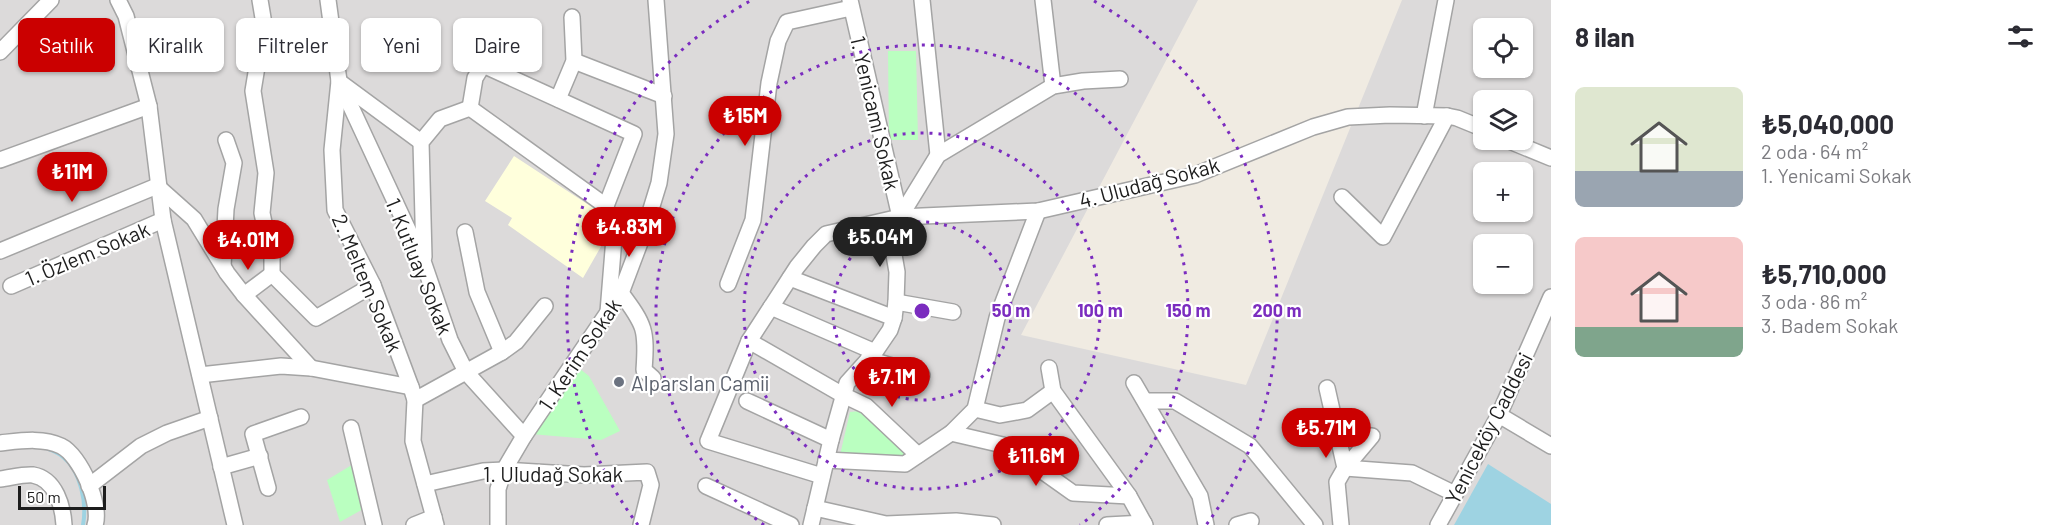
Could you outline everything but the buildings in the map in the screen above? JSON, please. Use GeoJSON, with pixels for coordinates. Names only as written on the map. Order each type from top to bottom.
{"type":"FeatureCollection","features":[{"type":"Feature","properties":{"kind":"street"},"geometry":{"type":"LineString","coordinates":[[0,52],[51,0]]}},
{"type":"Feature","properties":{"kind":"street"},"geometry":{"type":"LineString","coordinates":[[118,0],[126,16],[149,106],[157,186],[163,220],[235,525]]}},
{"type":"Feature","properties":{"kind":"street"},"geometry":{"type":"LineString","coordinates":[[260,0],[264,24],[253,91],[266,173],[262,213],[273,249],[272,274],[316,318],[373,285]]}},
{"type":"Feature","properties":{"kind":"street","name":"2. Meltem Sokak"},"geometry":{"type":"LineString","coordinates":[[328,0],[339,81],[332,150],[335,210],[373,285],[413,393],[413,441],[435,521]]}},
{"type":"Feature","properties":{"kind":"street","name":"1. Kerim Sokak"},"geometry":{"type":"LineString","coordinates":[[498,525],[498,489],[504,470],[524,436],[621,292],[644,232],[659,183],[666,134],[656,0]]}},
{"type":"Feature","properties":{"kind":"street"},"geometry":{"type":"LineString","coordinates":[[922,0],[938,155]]}},
{"type":"Feature","properties":{"kind":"street"},"geometry":{"type":"LineString","coordinates":[[1043,0],[1053,86]]}},
{"type":"Feature","properties":{"kind":"street"},"geometry":{"type":"LineString","coordinates":[[1424,116],[1446,0]]}},
{"type":"Feature","properties":{"kind":"street"},"geometry":{"type":"LineString","coordinates":[[728,284],[753,220],[769,83],[778,41],[787,22],[851,4]]}},
{"type":"Feature","properties":{"kind":"street","name":"1. Yenicami Sokak"},"geometry":{"type":"LineString","coordinates":[[811,525],[847,383],[890,330],[895,310],[897,272],[890,232],[900,217],[851,4]]}},
{"type":"Feature","properties":{"kind":"street"},"geometry":{"type":"LineString","coordinates":[[558,99],[574,61],[572,17]]}},
{"type":"Feature","properties":{"kind":"street"},"geometry":{"type":"LineString","coordinates":[[574,61],[664,96]]}},
{"type":"Feature","properties":{"kind":"street"},"geometry":{"type":"LineString","coordinates":[[470,108],[475,78],[483,65],[634,134],[606,206],[614,238],[608,314]]}},
{"type":"Feature","properties":{"kind":"street"},"geometry":{"type":"LineString","coordinates":[[900,217],[938,155],[1053,86],[1083,81],[1120,79]]}},
{"type":"Feature","properties":{"kind":"street"},"geometry":{"type":"LineString","coordinates":[[339,81],[421,142]]}},
{"type":"Feature","properties":{"kind":"street","name":"1. Kutluay Sokak"},"geometry":{"type":"LineString","coordinates":[[339,81],[424,264],[450,340],[466,372],[524,436]]}},
{"type":"Feature","properties":{"kind":"street"},"geometry":{"type":"LineString","coordinates":[[0,160],[149,106]]}},
{"type":"Feature","properties":{"kind":"street"},"geometry":{"type":"LineString","coordinates":[[424,264],[421,142],[440,119],[470,108]]}},
{"type":"Feature","properties":{"kind":"street"},"geometry":{"type":"LineString","coordinates":[[470,108],[606,206]]}},
{"type":"Feature","properties":{"kind":"street"},"geometry":{"type":"LineString","coordinates":[[1341,196],[1383,237],[1447,116]]}},
{"type":"Feature","properties":{"kind":"street","name":"4. Uludağ Sokak"},"geometry":{"type":"LineString","coordinates":[[822,476],[708,441],[749,341],[790,278],[826,234],[900,217],[1038,211],[1195,175],[1313,127],[1348,117],[1447,116],[1473,125]]}},
{"type":"Feature","properties":{"kind":"street"},"geometry":{"type":"LineString","coordinates":[[223,266],[226,209],[234,163],[226,140]]}},
{"type":"Feature","properties":{"kind":"street"},"geometry":{"type":"LineString","coordinates":[[1531,150],[1551,158]]}},
{"type":"Feature","properties":{"kind":"street"},"geometry":{"type":"LineString","coordinates":[[0,251],[157,186]]}},
{"type":"Feature","properties":{"kind":"street"},"geometry":{"type":"LineString","coordinates":[[157,186],[194,219],[244,295],[311,368]]}},
{"type":"Feature","properties":{"kind":"street"},"geometry":{"type":"LineString","coordinates":[[826,460],[905,464],[951,433],[975,409],[997,318],[1038,211]]}},
{"type":"Feature","properties":{"kind":"street","name":"1. Özlem Sokak"},"geometry":{"type":"LineString","coordinates":[[11,286],[163,220]]}},
{"type":"Feature","properties":{"kind":"street"},"geometry":{"type":"LineString","coordinates":[[465,232],[477,292],[502,352]]}},
{"type":"Feature","properties":{"kind":"street"},"geometry":{"type":"LineString","coordinates":[[244,295],[272,274]]}},
{"type":"Feature","properties":{"kind":"street"},"geometry":{"type":"LineString","coordinates":[[790,278],[895,310],[953,312]]}},
{"type":"Feature","properties":{"kind":"street"},"geometry":{"type":"LineString","coordinates":[[621,292],[640,318],[646,340],[644,370],[652,378]]}},
{"type":"Feature","properties":{"kind":"street","name":"Yeniceköy Caddesi"},"geometry":{"type":"LineString","coordinates":[[1438,525],[1498,415],[1551,297]]}},
{"type":"Feature","properties":{"kind":"street"},"geometry":{"type":"LineString","coordinates":[[200,375],[281,366],[311,368],[413,393],[466,372],[502,352],[516,342],[545,306]]}},
{"type":"Feature","properties":{"kind":"street"},"geometry":{"type":"LineString","coordinates":[[771,307],[872,355],[922,375]]}},
{"type":"Feature","properties":{"kind":"street"},"geometry":{"type":"LineString","coordinates":[[749,341],[866,406],[918,455]]}},
{"type":"Feature","properties":{"kind":"street"},"geometry":{"type":"LineString","coordinates":[[1049,368],[1053,391],[1129,496],[1144,524],[1107,525]]}},
{"type":"Feature","properties":{"kind":"street"},"geometry":{"type":"LineString","coordinates":[[1134,383],[1200,496],[1206,525]]}},
{"type":"Feature","properties":{"kind":"street"},"geometry":{"type":"LineString","coordinates":[[1326,388],[1345,468]]}},
{"type":"Feature","properties":{"kind":"street"},"geometry":{"type":"LineString","coordinates":[[975,409],[1000,415],[1027,410],[1053,391]]}},
{"type":"Feature","properties":{"kind":"street"},"geometry":{"type":"LineString","coordinates":[[747,401],[831,440]]}},
{"type":"Feature","properties":{"kind":"street"},"geometry":{"type":"LineString","coordinates":[[1146,401],[1175,401],[1250,446],[1315,525]]}},
{"type":"Feature","properties":{"kind":"street"},"geometry":{"type":"LineString","coordinates":[[1498,415],[1551,446]]}},
{"type":"Feature","properties":{"kind":"street"},"geometry":{"type":"LineString","coordinates":[[268,488],[253,434],[301,417]]}},
{"type":"Feature","properties":{"kind":"street"},"geometry":{"type":"LineString","coordinates":[[90,486],[141,446],[167,433],[210,418]]}},
{"type":"Feature","properties":{"kind":"street"},"geometry":{"type":"LineString","coordinates":[[351,428],[374,525]]}},
{"type":"Feature","properties":{"kind":"street"},"geometry":{"type":"LineString","coordinates":[[951,433],[1007,446],[1073,493],[1129,496]]}},
{"type":"Feature","properties":{"kind":"street"},"geometry":{"type":"LineString","coordinates":[[1341,525],[1337,482],[1345,468],[1372,436]]}},
{"type":"Feature","properties":{"kind":"street"},"geometry":{"type":"LineString","coordinates":[[0,443],[40,440],[62,446],[79,466],[90,486],[97,520],[95,525]]}},
{"type":"Feature","properties":{"kind":"street"},"geometry":{"type":"LineString","coordinates":[[222,467],[260,456]]}},
{"type":"Feature","properties":{"kind":"street"},"geometry":{"type":"LineString","coordinates":[[1345,468],[1412,473],[1455,494]]}},
{"type":"Feature","properties":{"kind":"street","name":"1. Uludağ Sokak"},"geometry":{"type":"LineString","coordinates":[[425,484],[483,471],[504,470],[584,475],[647,472],[651,485],[644,524]]}},
{"type":"Feature","properties":{"kind":"street"},"geometry":{"type":"LineString","coordinates":[[0,479],[32,475],[41,478],[50,485],[59,498],[64,525]]}},
{"type":"Feature","properties":{"kind":"street"},"geometry":{"type":"LineString","coordinates":[[706,486],[791,525]]}},
{"type":"Feature","properties":{"kind":"street"},"geometry":{"type":"LineString","coordinates":[[815,508],[886,524],[956,521],[993,525]]}},
{"type":"Feature","properties":{"kind":"street"},"geometry":{"type":"LineString","coordinates":[[414,525],[435,521]]}},
{"type":"Feature","properties":{"kind":"shaded area"},"geometry":{"type":"Polygon","coordinates":[[[0,0],[1198,0],[1021,335],[1246,385],[1402,0],[1551,0],[1551,525],[0,525],[0,0]]]}},
{"type":"Feature","properties":{"kind":"shaded area"},"geometry":{"type":"Polygon","coordinates":[[[514,156],[601,213],[607,236],[583,278],[508,225],[512,218],[485,201],[514,156]]]}},
{"type":"Feature","properties":{"kind":"green space"},"geometry":{"type":"Polygon","coordinates":[[[888,51],[916,51],[918,140],[889,140],[888,51]]]}},
{"type":"Feature","properties":{"kind":"green space"},"geometry":{"type":"Polygon","coordinates":[[[580,369],[589,376],[620,431],[601,440],[531,434],[572,377],[580,369]]]}},
{"type":"Feature","properties":{"kind":"green space"},"geometry":{"type":"Polygon","coordinates":[[[860,411],[907,455],[904,460],[840,455],[850,412],[860,411]]]}},
{"type":"Feature","properties":{"kind":"green space"},"geometry":{"type":"Polygon","coordinates":[[[355,463],[365,508],[340,522],[327,480],[355,463]]]}},
{"type":"Feature","properties":{"kind":"water"},"geometry":{"type":"Polygon","coordinates":[[[1488,464],[1551,504],[1551,525],[1454,525],[1488,464]]]}},
{"type":"Feature","properties":{"kind":"waterway"},"geometry":{"type":"LineString","coordinates":[[46,448],[69,463],[78,479],[84,507],[83,525]]}},
{"type":"Feature","properties":{"kind":"place","name":"Alparslan Camii"},"geometry":{"type":"Point","coordinates":[619,382]}}]}
